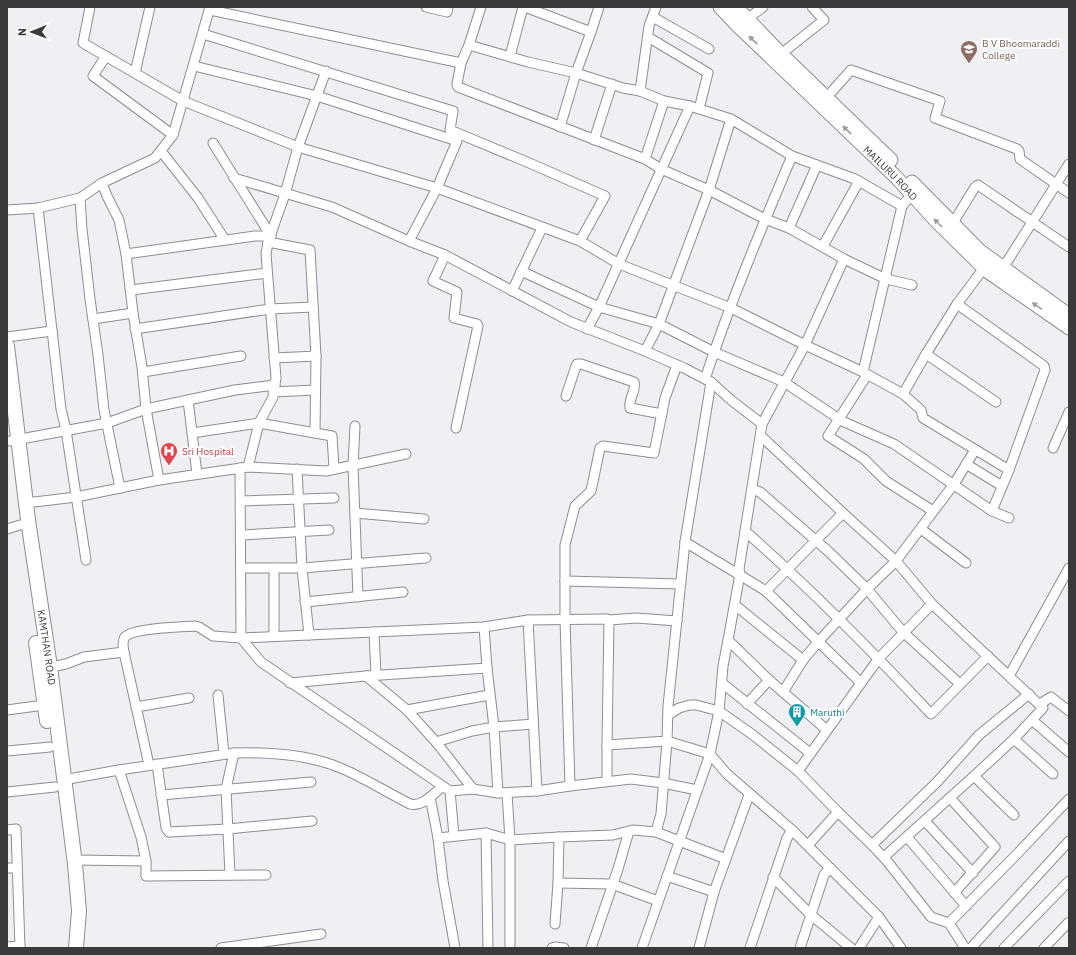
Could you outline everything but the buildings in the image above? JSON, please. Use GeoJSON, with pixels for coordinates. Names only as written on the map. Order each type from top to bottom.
{"type":"FeatureCollection","features":[{"type":"Feature","properties":{"kind":"main road","name":"KAMTHAN ROAD"},"geometry":{"type":"LineString","coordinates":[[7,347],[14,440],[13,527],[44,668],[44,705],[50,747],[58,777],[75,860],[80,911],[76,948]]}},
{"type":"Feature","properties":{"kind":"main road","name":"KAMTHAN ROAD"},"geometry":{"type":"LineString","coordinates":[[7,419],[14,440],[26,503],[44,668],[58,777],[71,918],[68,948]]}},
{"type":"Feature","properties":{"kind":"street"},"geometry":{"type":"LineString","coordinates":[[90,7],[83,43],[183,101],[298,147],[437,188],[580,241],[618,264],[731,308],[903,394],[920,410],[922,418],[1009,470]]}},
{"type":"Feature","properties":{"kind":"street"},"geometry":{"type":"LineString","coordinates":[[135,73],[150,7]]}},
{"type":"Feature","properties":{"kind":"street"},"geometry":{"type":"LineString","coordinates":[[426,7],[447,12],[448,7]]}},
{"type":"Feature","properties":{"kind":"street"},"geometry":{"type":"LineString","coordinates":[[481,7],[469,45],[461,63],[457,84],[458,87],[645,159],[660,169],[709,190],[766,219],[789,228],[844,259],[886,279],[912,285]]}},
{"type":"Feature","properties":{"kind":"street"},"geometry":{"type":"LineString","coordinates":[[510,56],[524,7],[591,32]]}},
{"type":"Feature","properties":{"kind":"street"},"geometry":{"type":"LineString","coordinates":[[560,127],[599,7]]}},
{"type":"Feature","properties":{"kind":"street"},"geometry":{"type":"LineString","coordinates":[[640,91],[649,26],[656,7]]}},
{"type":"Feature","properties":{"kind":"street","name":"MAILURU ROAD"},"geometry":{"type":"LineString","coordinates":[[720,7],[736,25],[896,176],[938,223],[984,268],[1069,328]]}},
{"type":"Feature","properties":{"kind":"street"},"geometry":{"type":"LineString","coordinates":[[736,7],[781,54],[865,134],[980,251],[1069,315]]}},
{"type":"Feature","properties":{"kind":"street"},"geometry":{"type":"LineString","coordinates":[[747,19],[763,7]]}},
{"type":"Feature","properties":{"kind":"street"},"geometry":{"type":"LineString","coordinates":[[781,54],[824,20],[812,7]]}},
{"type":"Feature","properties":{"kind":"street"},"geometry":{"type":"LineString","coordinates":[[7,210],[38,208],[80,198],[102,183],[155,158],[173,135],[210,8],[461,63]]}},
{"type":"Feature","properties":{"kind":"street"},"geometry":{"type":"LineString","coordinates":[[653,17],[709,49]]}},
{"type":"Feature","properties":{"kind":"street"},"geometry":{"type":"LineString","coordinates":[[203,34],[454,111],[450,130],[605,196],[580,241]]}},
{"type":"Feature","properties":{"kind":"street"},"geometry":{"type":"LineString","coordinates":[[648,36],[708,73],[699,109]]}},
{"type":"Feature","properties":{"kind":"street"},"geometry":{"type":"LineString","coordinates":[[469,45],[640,91],[664,101],[690,106],[731,119],[792,156],[859,181],[902,206]]}},
{"type":"Feature","properties":{"kind":"street"},"geometry":{"type":"LineString","coordinates":[[106,56],[93,76],[173,135]]}},
{"type":"Feature","properties":{"kind":"street"},"geometry":{"type":"LineString","coordinates":[[194,66],[317,96],[457,141],[437,188],[409,241]]}},
{"type":"Feature","properties":{"kind":"street"},"geometry":{"type":"LineString","coordinates":[[827,97],[851,70],[940,100],[935,118],[1016,149],[1019,151],[1020,159],[1069,193]]}},
{"type":"Feature","properties":{"kind":"street"},"geometry":{"type":"LineString","coordinates":[[326,71],[298,147],[266,254],[276,378],[273,397],[259,424],[244,467],[241,501],[241,638],[261,662],[290,684],[446,789],[454,836]]}},
{"type":"Feature","properties":{"kind":"street"},"geometry":{"type":"LineString","coordinates":[[594,140],[612,84]]}},
{"type":"Feature","properties":{"kind":"street"},"geometry":{"type":"LineString","coordinates":[[645,159],[664,101]]}},
{"type":"Feature","properties":{"kind":"street"},"geometry":{"type":"LineString","coordinates":[[587,329],[599,307],[660,169],[690,106]]}},
{"type":"Feature","properties":{"kind":"street"},"geometry":{"type":"LineString","coordinates":[[645,351],[659,324],[709,190],[731,119]]}},
{"type":"Feature","properties":{"kind":"street"},"geometry":{"type":"LineString","coordinates":[[213,143],[270,239]]}},
{"type":"Feature","properties":{"kind":"street"},"geometry":{"type":"LineString","coordinates":[[161,151],[198,198],[225,240]]}},
{"type":"Feature","properties":{"kind":"street"},"geometry":{"type":"LineString","coordinates":[[656,832],[661,814],[680,584],[708,380],[714,352],[792,156]]}},
{"type":"Feature","properties":{"kind":"street"},"geometry":{"type":"LineString","coordinates":[[1003,268],[1069,164]]}},
{"type":"Feature","properties":{"kind":"street"},"geometry":{"type":"LineString","coordinates":[[789,228],[817,165]]}},
{"type":"Feature","properties":{"kind":"street"},"geometry":{"type":"LineString","coordinates":[[234,178],[332,207],[445,255],[571,322],[645,351],[708,380],[762,424]]}},
{"type":"Feature","properties":{"kind":"street"},"geometry":{"type":"LineString","coordinates":[[823,246],[859,181]]}},
{"type":"Feature","properties":{"kind":"street"},"geometry":{"type":"LineString","coordinates":[[102,183],[119,220],[126,254],[135,329],[143,372],[146,409],[159,480]]}},
{"type":"Feature","properties":{"kind":"street"},"geometry":{"type":"LineString","coordinates":[[953,223],[975,187],[978,185],[1033,221],[1069,247]]}},
{"type":"Feature","properties":{"kind":"street"},"geometry":{"type":"LineString","coordinates":[[912,194],[902,206],[865,374],[828,434],[828,437],[859,456],[882,477],[933,511]]}},
{"type":"Feature","properties":{"kind":"street"},"geometry":{"type":"LineString","coordinates":[[80,198],[82,229],[104,410],[120,488]]}},
{"type":"Feature","properties":{"kind":"street"},"geometry":{"type":"LineString","coordinates":[[38,208],[61,409],[66,430],[86,560]]}},
{"type":"Feature","properties":{"kind":"street"},"geometry":{"type":"LineString","coordinates":[[512,291],[542,228]]}},
{"type":"Feature","properties":{"kind":"street"},"geometry":{"type":"LineString","coordinates":[[126,254],[254,236],[310,250],[316,356],[315,433]]}},
{"type":"Feature","properties":{"kind":"street"},"geometry":{"type":"LineString","coordinates":[[445,255],[433,281],[457,292],[454,318],[477,324],[478,326],[456,428]]}},
{"type":"Feature","properties":{"kind":"street"},"geometry":{"type":"LineString","coordinates":[[642,948],[710,754],[720,711],[723,666],[740,574],[739,570],[762,424],[805,345],[844,259]]}},
{"type":"Feature","properties":{"kind":"street"},"geometry":{"type":"LineString","coordinates":[[903,394],[956,304],[984,268]]}},
{"type":"Feature","properties":{"kind":"street"},"geometry":{"type":"LineString","coordinates":[[521,271],[599,307],[659,324],[714,352],[784,382],[838,419],[894,444],[992,511],[1009,518]]}},
{"type":"Feature","properties":{"kind":"street"},"geometry":{"type":"LineString","coordinates":[[131,290],[267,273]]}},
{"type":"Feature","properties":{"kind":"street"},"geometry":{"type":"LineString","coordinates":[[956,304],[1044,366],[1045,373],[992,511]]}},
{"type":"Feature","properties":{"kind":"street"},"geometry":{"type":"LineString","coordinates":[[135,329],[270,309],[313,307]]}},
{"type":"Feature","properties":{"kind":"street"},"geometry":{"type":"LineString","coordinates":[[93,319],[133,313]]}},
{"type":"Feature","properties":{"kind":"street"},"geometry":{"type":"LineString","coordinates":[[7,337],[52,331]]}},
{"type":"Feature","properties":{"kind":"street"},"geometry":{"type":"LineString","coordinates":[[926,354],[996,402]]}},
{"type":"Feature","properties":{"kind":"street"},"geometry":{"type":"LineString","coordinates":[[143,372],[241,356]]}},
{"type":"Feature","properties":{"kind":"street"},"geometry":{"type":"LineString","coordinates":[[274,358],[316,356]]}},
{"type":"Feature","properties":{"kind":"street"},"geometry":{"type":"LineString","coordinates":[[566,396],[576,366],[581,364],[634,382],[635,386],[630,408],[662,414]]}},
{"type":"Feature","properties":{"kind":"street"},"geometry":{"type":"LineString","coordinates":[[570,786],[565,619],[565,544],[567,535],[576,504],[590,490],[600,448],[603,446],[654,453],[665,398],[677,365]]}},
{"type":"Feature","properties":{"kind":"street"},"geometry":{"type":"LineString","coordinates":[[14,440],[107,423],[146,409],[256,386],[315,390]]}},
{"type":"Feature","properties":{"kind":"street"},"geometry":{"type":"LineString","coordinates":[[188,400],[197,474]]}},
{"type":"Feature","properties":{"kind":"street"},"geometry":{"type":"LineString","coordinates":[[1053,448],[1069,412]]}},
{"type":"Feature","properties":{"kind":"street"},"geometry":{"type":"LineString","coordinates":[[192,433],[259,424],[332,436],[334,469]]}},
{"type":"Feature","properties":{"kind":"street"},"geometry":{"type":"LineString","coordinates":[[355,426],[353,465],[358,597]]}},
{"type":"Feature","properties":{"kind":"street"},"geometry":{"type":"LineString","coordinates":[[761,436],[896,562],[932,604],[1043,708],[1014,739],[884,857]]}},
{"type":"Feature","properties":{"kind":"street"},"geometry":{"type":"LineString","coordinates":[[783,692],[803,660],[818,642],[840,620],[867,589],[896,562],[954,484],[975,450]]}},
{"type":"Feature","properties":{"kind":"street"},"geometry":{"type":"LineString","coordinates":[[26,503],[76,497],[159,480],[244,467],[326,471],[406,454]]}},
{"type":"Feature","properties":{"kind":"street"},"geometry":{"type":"LineString","coordinates":[[966,464],[1002,486]]}},
{"type":"Feature","properties":{"kind":"street"},"geometry":{"type":"LineString","coordinates":[[297,469],[302,568],[309,635]]}},
{"type":"Feature","properties":{"kind":"street"},"geometry":{"type":"LineString","coordinates":[[752,489],[760,492],[828,551],[867,589],[903,632],[960,684]]}},
{"type":"Feature","properties":{"kind":"street"},"geometry":{"type":"LineString","coordinates":[[241,501],[334,498]]}},
{"type":"Feature","properties":{"kind":"street"},"geometry":{"type":"LineString","coordinates":[[766,591],[843,513]]}},
{"type":"Feature","properties":{"kind":"street"},"geometry":{"type":"LineString","coordinates":[[355,514],[424,519]]}},
{"type":"Feature","properties":{"kind":"street"},"geometry":{"type":"LineString","coordinates":[[920,529],[966,563]]}},
{"type":"Feature","properties":{"kind":"street"},"geometry":{"type":"LineString","coordinates":[[241,534],[329,530]]}},
{"type":"Feature","properties":{"kind":"street"},"geometry":{"type":"LineString","coordinates":[[746,530],[879,658],[931,714],[988,656]]}},
{"type":"Feature","properties":{"kind":"street"},"geometry":{"type":"LineString","coordinates":[[685,542],[766,591],[860,683]]}},
{"type":"Feature","properties":{"kind":"street"},"geometry":{"type":"LineString","coordinates":[[241,568],[302,568],[426,558]]}},
{"type":"Feature","properties":{"kind":"street"},"geometry":{"type":"LineString","coordinates":[[274,568],[274,636]]}},
{"type":"Feature","properties":{"kind":"street"},"geometry":{"type":"LineString","coordinates":[[1009,676],[1069,568]]}},
{"type":"Feature","properties":{"kind":"street"},"geometry":{"type":"LineString","coordinates":[[565,581],[680,584]]}},
{"type":"Feature","properties":{"kind":"street"},"geometry":{"type":"LineString","coordinates":[[305,602],[404,592]]}},
{"type":"Feature","properties":{"kind":"street"},"geometry":{"type":"LineString","coordinates":[[798,771],[879,658],[932,604]]}},
{"type":"Feature","properties":{"kind":"street"},"geometry":{"type":"LineString","coordinates":[[735,605],[803,660]]}},
{"type":"Feature","properties":{"kind":"street"},"geometry":{"type":"LineString","coordinates":[[312,821],[228,829],[169,832],[166,828],[161,795],[136,707],[124,652],[124,638],[127,634],[153,629],[195,626],[213,636],[241,638],[484,627],[528,620],[609,620],[636,618],[677,621]]}},
{"type":"Feature","properties":{"kind":"street"},"geometry":{"type":"LineString","coordinates":[[528,620],[537,791]]}},
{"type":"Feature","properties":{"kind":"street"},"geometry":{"type":"LineString","coordinates":[[607,781],[606,745],[609,620]]}},
{"type":"Feature","properties":{"kind":"street"},"geometry":{"type":"LineString","coordinates":[[484,627],[489,695],[510,840],[510,948]]}},
{"type":"Feature","properties":{"kind":"street"},"geometry":{"type":"LineString","coordinates":[[374,632],[376,675]]}},
{"type":"Feature","properties":{"kind":"street"},"geometry":{"type":"LineString","coordinates":[[728,640],[769,680],[827,730]]}},
{"type":"Feature","properties":{"kind":"street"},"geometry":{"type":"LineString","coordinates":[[44,668],[92,656],[124,652]]}},
{"type":"Feature","properties":{"kind":"street"},"geometry":{"type":"LineString","coordinates":[[290,684],[376,675],[487,668]]}},
{"type":"Feature","properties":{"kind":"street"},"geometry":{"type":"LineString","coordinates":[[366,676],[407,710],[436,742],[473,789]]}},
{"type":"Feature","properties":{"kind":"street"},"geometry":{"type":"LineString","coordinates":[[747,704],[769,680]]}},
{"type":"Feature","properties":{"kind":"street"},"geometry":{"type":"LineString","coordinates":[[722,683],[810,753]]}},
{"type":"Feature","properties":{"kind":"street"},"geometry":{"type":"LineString","coordinates":[[872,845],[937,782],[979,735],[1029,694]]}},
{"type":"Feature","properties":{"kind":"street"},"geometry":{"type":"LineString","coordinates":[[218,695],[224,754]]}},
{"type":"Feature","properties":{"kind":"street"},"geometry":{"type":"LineString","coordinates":[[407,710],[489,695]]}},
{"type":"Feature","properties":{"kind":"street"},"geometry":{"type":"LineString","coordinates":[[1040,704],[1051,697],[1069,711]]}},
{"type":"Feature","properties":{"kind":"street"},"geometry":{"type":"LineString","coordinates":[[136,707],[189,698]]}},
{"type":"Feature","properties":{"kind":"street"},"geometry":{"type":"LineString","coordinates":[[7,710],[44,705]]}},
{"type":"Feature","properties":{"kind":"street"},"geometry":{"type":"LineString","coordinates":[[668,715],[680,708],[696,705],[720,711],[753,735],[798,771],[884,857],[931,917],[949,923],[965,948]]}},
{"type":"Feature","properties":{"kind":"street"},"geometry":{"type":"LineString","coordinates":[[1032,720],[1069,752]]}},
{"type":"Feature","properties":{"kind":"street"},"geometry":{"type":"LineString","coordinates":[[436,742],[472,731],[494,727],[533,724]]}},
{"type":"Feature","properties":{"kind":"street"},"geometry":{"type":"LineString","coordinates":[[1014,739],[1053,774]]}},
{"type":"Feature","properties":{"kind":"street"},"geometry":{"type":"LineString","coordinates":[[606,745],[667,741],[710,754],[726,774],[792,830],[879,917],[901,948]]}},
{"type":"Feature","properties":{"kind":"street"},"geometry":{"type":"LineString","coordinates":[[7,751],[50,747]]}},
{"type":"Feature","properties":{"kind":"street"},"geometry":{"type":"LineString","coordinates":[[7,792],[58,777],[119,770],[234,753],[297,756],[337,767],[410,804],[420,805],[430,797],[446,789],[473,789],[502,793],[537,791],[631,779],[663,782],[697,790]]}},
{"type":"Feature","properties":{"kind":"street"},"geometry":{"type":"LineString","coordinates":[[230,875],[226,788],[234,753]]}},
{"type":"Feature","properties":{"kind":"street"},"geometry":{"type":"LineString","coordinates":[[119,770],[141,837],[146,861],[146,876],[266,875]]}},
{"type":"Feature","properties":{"kind":"street"},"geometry":{"type":"LineString","coordinates":[[974,776],[1014,815]]}},
{"type":"Feature","properties":{"kind":"street"},"geometry":{"type":"LineString","coordinates":[[161,795],[226,788],[311,782]]}},
{"type":"Feature","properties":{"kind":"street"},"geometry":{"type":"LineString","coordinates":[[699,948],[714,892],[749,795]]}},
{"type":"Feature","properties":{"kind":"street"},"geometry":{"type":"LineString","coordinates":[[430,797],[455,948]]}},
{"type":"Feature","properties":{"kind":"street"},"geometry":{"type":"LineString","coordinates":[[950,798],[995,847],[954,893]]}},
{"type":"Feature","properties":{"kind":"street"},"geometry":{"type":"LineString","coordinates":[[949,923],[1069,799]]}},
{"type":"Feature","properties":{"kind":"street"},"geometry":{"type":"LineString","coordinates":[[808,845],[838,812]]}},
{"type":"Feature","properties":{"kind":"street"},"geometry":{"type":"LineString","coordinates":[[925,821],[973,873]]}},
{"type":"Feature","properties":{"kind":"street"},"geometry":{"type":"LineString","coordinates":[[7,830],[16,829],[20,947],[7,947]]}},
{"type":"Feature","properties":{"kind":"street"},"geometry":{"type":"LineString","coordinates":[[750,948],[773,877],[787,838],[792,830]]}},
{"type":"Feature","properties":{"kind":"street"},"geometry":{"type":"LineString","coordinates":[[438,838],[486,833],[510,840],[559,836],[614,835],[629,831],[656,832],[726,859]]}},
{"type":"Feature","properties":{"kind":"street"},"geometry":{"type":"LineString","coordinates":[[591,948],[629,831]]}},
{"type":"Feature","properties":{"kind":"street"},"geometry":{"type":"LineString","coordinates":[[486,833],[488,948]]}},
{"type":"Feature","properties":{"kind":"street"},"geometry":{"type":"LineString","coordinates":[[555,924],[559,836]]}},
{"type":"Feature","properties":{"kind":"street"},"geometry":{"type":"LineString","coordinates":[[907,836],[966,906]]}},
{"type":"Feature","properties":{"kind":"street"},"geometry":{"type":"LineString","coordinates":[[971,948],[1069,841]]}},
{"type":"Feature","properties":{"kind":"street"},"geometry":{"type":"LineString","coordinates":[[75,860],[146,861]]}},
{"type":"Feature","properties":{"kind":"street"},"geometry":{"type":"LineString","coordinates":[[7,868],[17,868]]}},
{"type":"Feature","properties":{"kind":"street"},"geometry":{"type":"LineString","coordinates":[[800,948],[824,875],[830,868]]}},
{"type":"Feature","properties":{"kind":"street"},"geometry":{"type":"LineString","coordinates":[[667,876],[714,892]]}},
{"type":"Feature","properties":{"kind":"street"},"geometry":{"type":"LineString","coordinates":[[773,877],[810,914],[851,948]]}},
{"type":"Feature","properties":{"kind":"street"},"geometry":{"type":"LineString","coordinates":[[1004,948],[1069,881]]}},
{"type":"Feature","properties":{"kind":"street"},"geometry":{"type":"LineString","coordinates":[[558,883],[612,884],[658,901]]}},
{"type":"Feature","properties":{"kind":"street"},"geometry":{"type":"LineString","coordinates":[[859,948],[879,917]]}},
{"type":"Feature","properties":{"kind":"street"},"geometry":{"type":"LineString","coordinates":[[1044,948],[1069,922]]}},
{"type":"Feature","properties":{"kind":"street"},"geometry":{"type":"LineString","coordinates":[[220,948],[321,934]]}},
{"type":"Feature","properties":{"kind":"street"},"geometry":{"type":"LineString","coordinates":[[552,948],[564,948]]}},
{"type":"Feature","properties":{"kind":"place","name":"B V Bhoomaraddi College"},"geometry":{"type":"Point","coordinates":[969,64]}},
{"type":"Feature","properties":{"kind":"place","name":"Sri Hospital"},"geometry":{"type":"Point","coordinates":[169,466]}},
{"type":"Feature","properties":{"kind":"place","name":"Maruthi"},"geometry":{"type":"Point","coordinates":[797,727]}}]}
